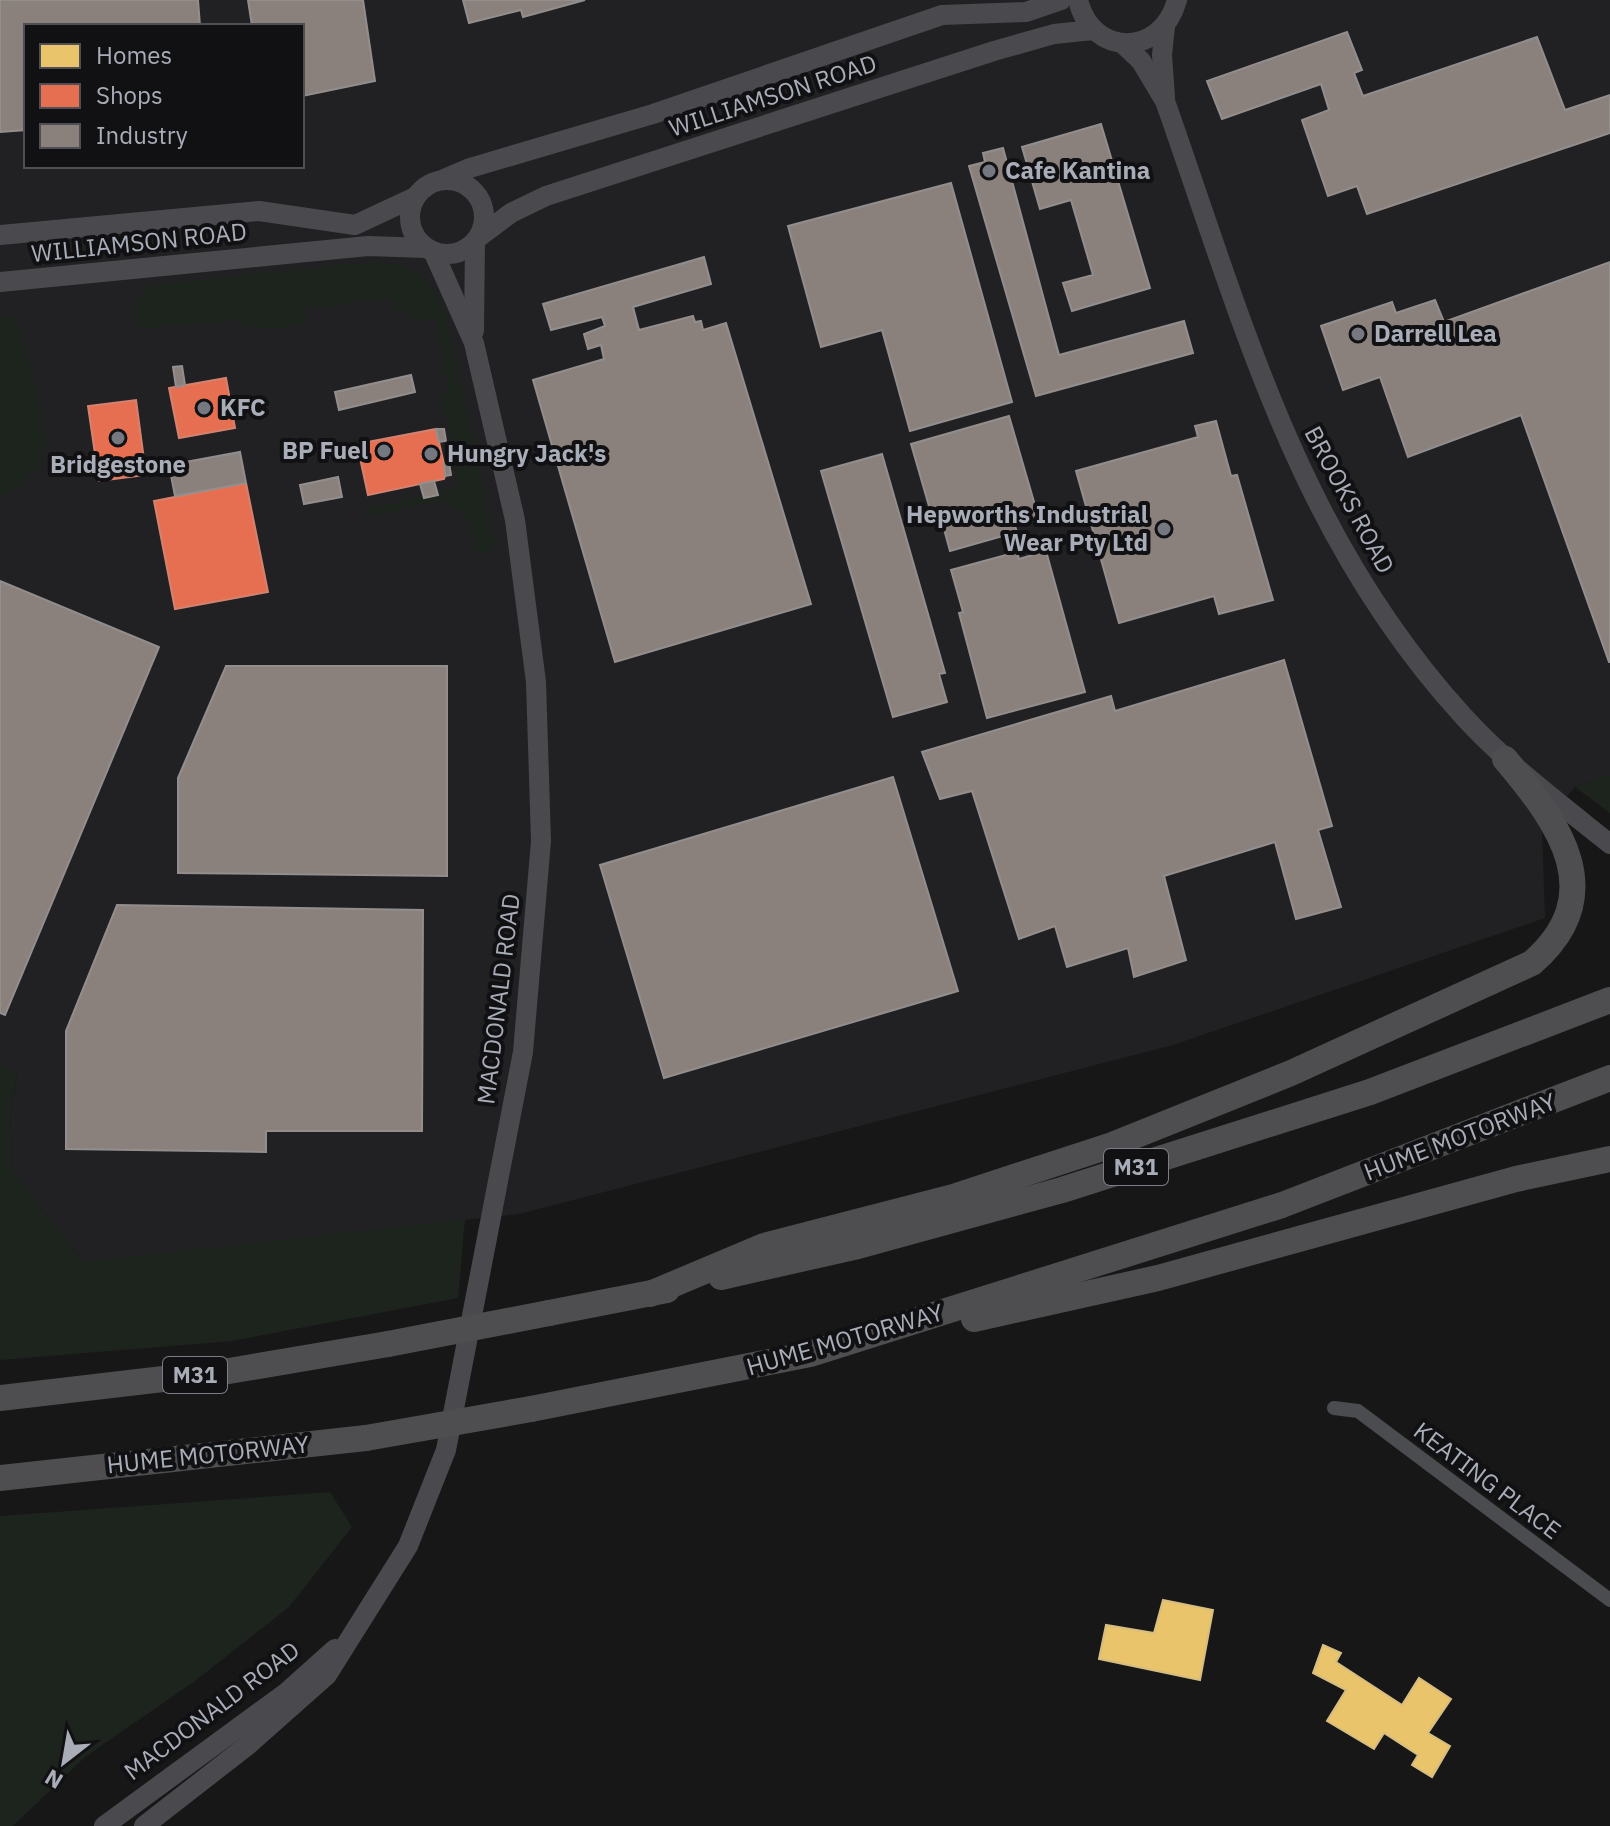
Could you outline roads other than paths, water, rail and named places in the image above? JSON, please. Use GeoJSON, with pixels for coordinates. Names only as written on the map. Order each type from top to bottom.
{"type":"FeatureCollection","features":[{"type":"Feature","properties":{"kind":"highway"},"geometry":{"type":"LineString","coordinates":[[650,1294],[764,1246],[953,1197],[1112,1145],[1291,1073],[1532,963],[1562,942],[1574,924],[1583,900],[1584,871],[1570,835],[1505,759]]}},
{"type":"Feature","properties":{"kind":"highway","name":"M31"},"geometry":{"type":"LineString","coordinates":[[0,1398],[223,1372],[388,1344],[650,1294],[858,1246],[1062,1190],[1370,1092],[1610,1000]]}},
{"type":"Feature","properties":{"kind":"highway","name":"HUME MOTORWAY"},"geometry":{"type":"LineString","coordinates":[[0,1478],[366,1438],[810,1354],[1282,1205],[1610,1078]]}},
{"type":"Feature","properties":{"kind":"highway"},"geometry":{"type":"LineString","coordinates":[[810,1354],[1158,1278],[1516,1179],[1610,1159]]}},
{"type":"Feature","properties":{"kind":"main road","name":"WILLIAMSON ROAD"},"geometry":{"type":"LineString","coordinates":[[444,179],[470,168],[653,114],[931,18],[969,11],[1026,12],[1061,0]]}},
{"type":"Feature","properties":{"kind":"main road"},"geometry":{"type":"LineString","coordinates":[[1078,0],[1083,17],[1093,30],[1122,43],[1153,37],[1165,26],[1177,0]]}},
{"type":"Feature","properties":{"kind":"main road","name":"BROOKS ROAD"},"geometry":{"type":"LineString","coordinates":[[1165,26],[1162,55],[1165,101]]}},
{"type":"Feature","properties":{"kind":"main road","name":"WILLIAMSON ROAD"},"geometry":{"type":"LineString","coordinates":[[477,240],[511,213],[546,196],[994,51],[1054,34],[1093,30]]}},
{"type":"Feature","properties":{"kind":"main road","name":"BROOKS ROAD"},"geometry":{"type":"LineString","coordinates":[[1122,43],[1141,61],[1165,101],[1263,387],[1319,509],[1368,591],[1415,658],[1505,759],[1610,844]]}},
{"type":"Feature","properties":{"kind":"main road"},"geometry":{"type":"LineString","coordinates":[[444,179],[462,182],[479,197],[485,219],[477,240],[456,253],[430,249],[411,224],[415,197],[428,185],[444,179]]}},
{"type":"Feature","properties":{"kind":"main road","name":"WILLIAMSON ROAD"},"geometry":{"type":"LineString","coordinates":[[0,235],[259,211],[355,225],[415,197]]}},
{"type":"Feature","properties":{"kind":"main road","name":"MACDONALD ROAD"},"geometry":{"type":"LineString","coordinates":[[474,343],[477,240]]}},
{"type":"Feature","properties":{"kind":"main road","name":"WILLIAMSON ROAD"},"geometry":{"type":"LineString","coordinates":[[0,282],[358,247],[430,249]]}},
{"type":"Feature","properties":{"kind":"main road","name":"MACDONALD ROAD"},"geometry":{"type":"LineString","coordinates":[[144,1826],[296,1705],[327,1675],[350,1636],[383,1591],[408,1546],[446,1450],[523,1052],[536,937],[541,841],[536,682],[515,520],[474,343],[430,249]]}},
{"type":"Feature","properties":{"kind":"main road","name":"MACDONALD ROAD"},"geometry":{"type":"LineString","coordinates":[[104,1826],[287,1692],[350,1636]]}},
{"type":"Feature","properties":{"kind":"street","name":"KEATING PLACE"},"geometry":{"type":"LineString","coordinates":[[1334,1408],[1358,1411],[1610,1600]]}},
{"type":"Feature","properties":{"kind":"place","name":"Cafe Kantina"},"geometry":{"type":"Point","coordinates":[989,171]}},
{"type":"Feature","properties":{"kind":"place","name":"Darrell Lea"},"geometry":{"type":"Point","coordinates":[1358,334]}},
{"type":"Feature","properties":{"kind":"place","name":"KFC"},"geometry":{"type":"Point","coordinates":[204,408]}},
{"type":"Feature","properties":{"kind":"place","name":"Bridgestone"},"geometry":{"type":"Point","coordinates":[118,438]}},
{"type":"Feature","properties":{"kind":"place","name":"BP Fuel"},"geometry":{"type":"Point","coordinates":[384,451]}},
{"type":"Feature","properties":{"kind":"place","name":"Hungry Jack's"},"geometry":{"type":"Point","coordinates":[431,454]}},
{"type":"Feature","properties":{"kind":"place","name":"Hepworths Industrial Wear Pty Ltd"},"geometry":{"type":"Point","coordinates":[1164,529]}}]}
